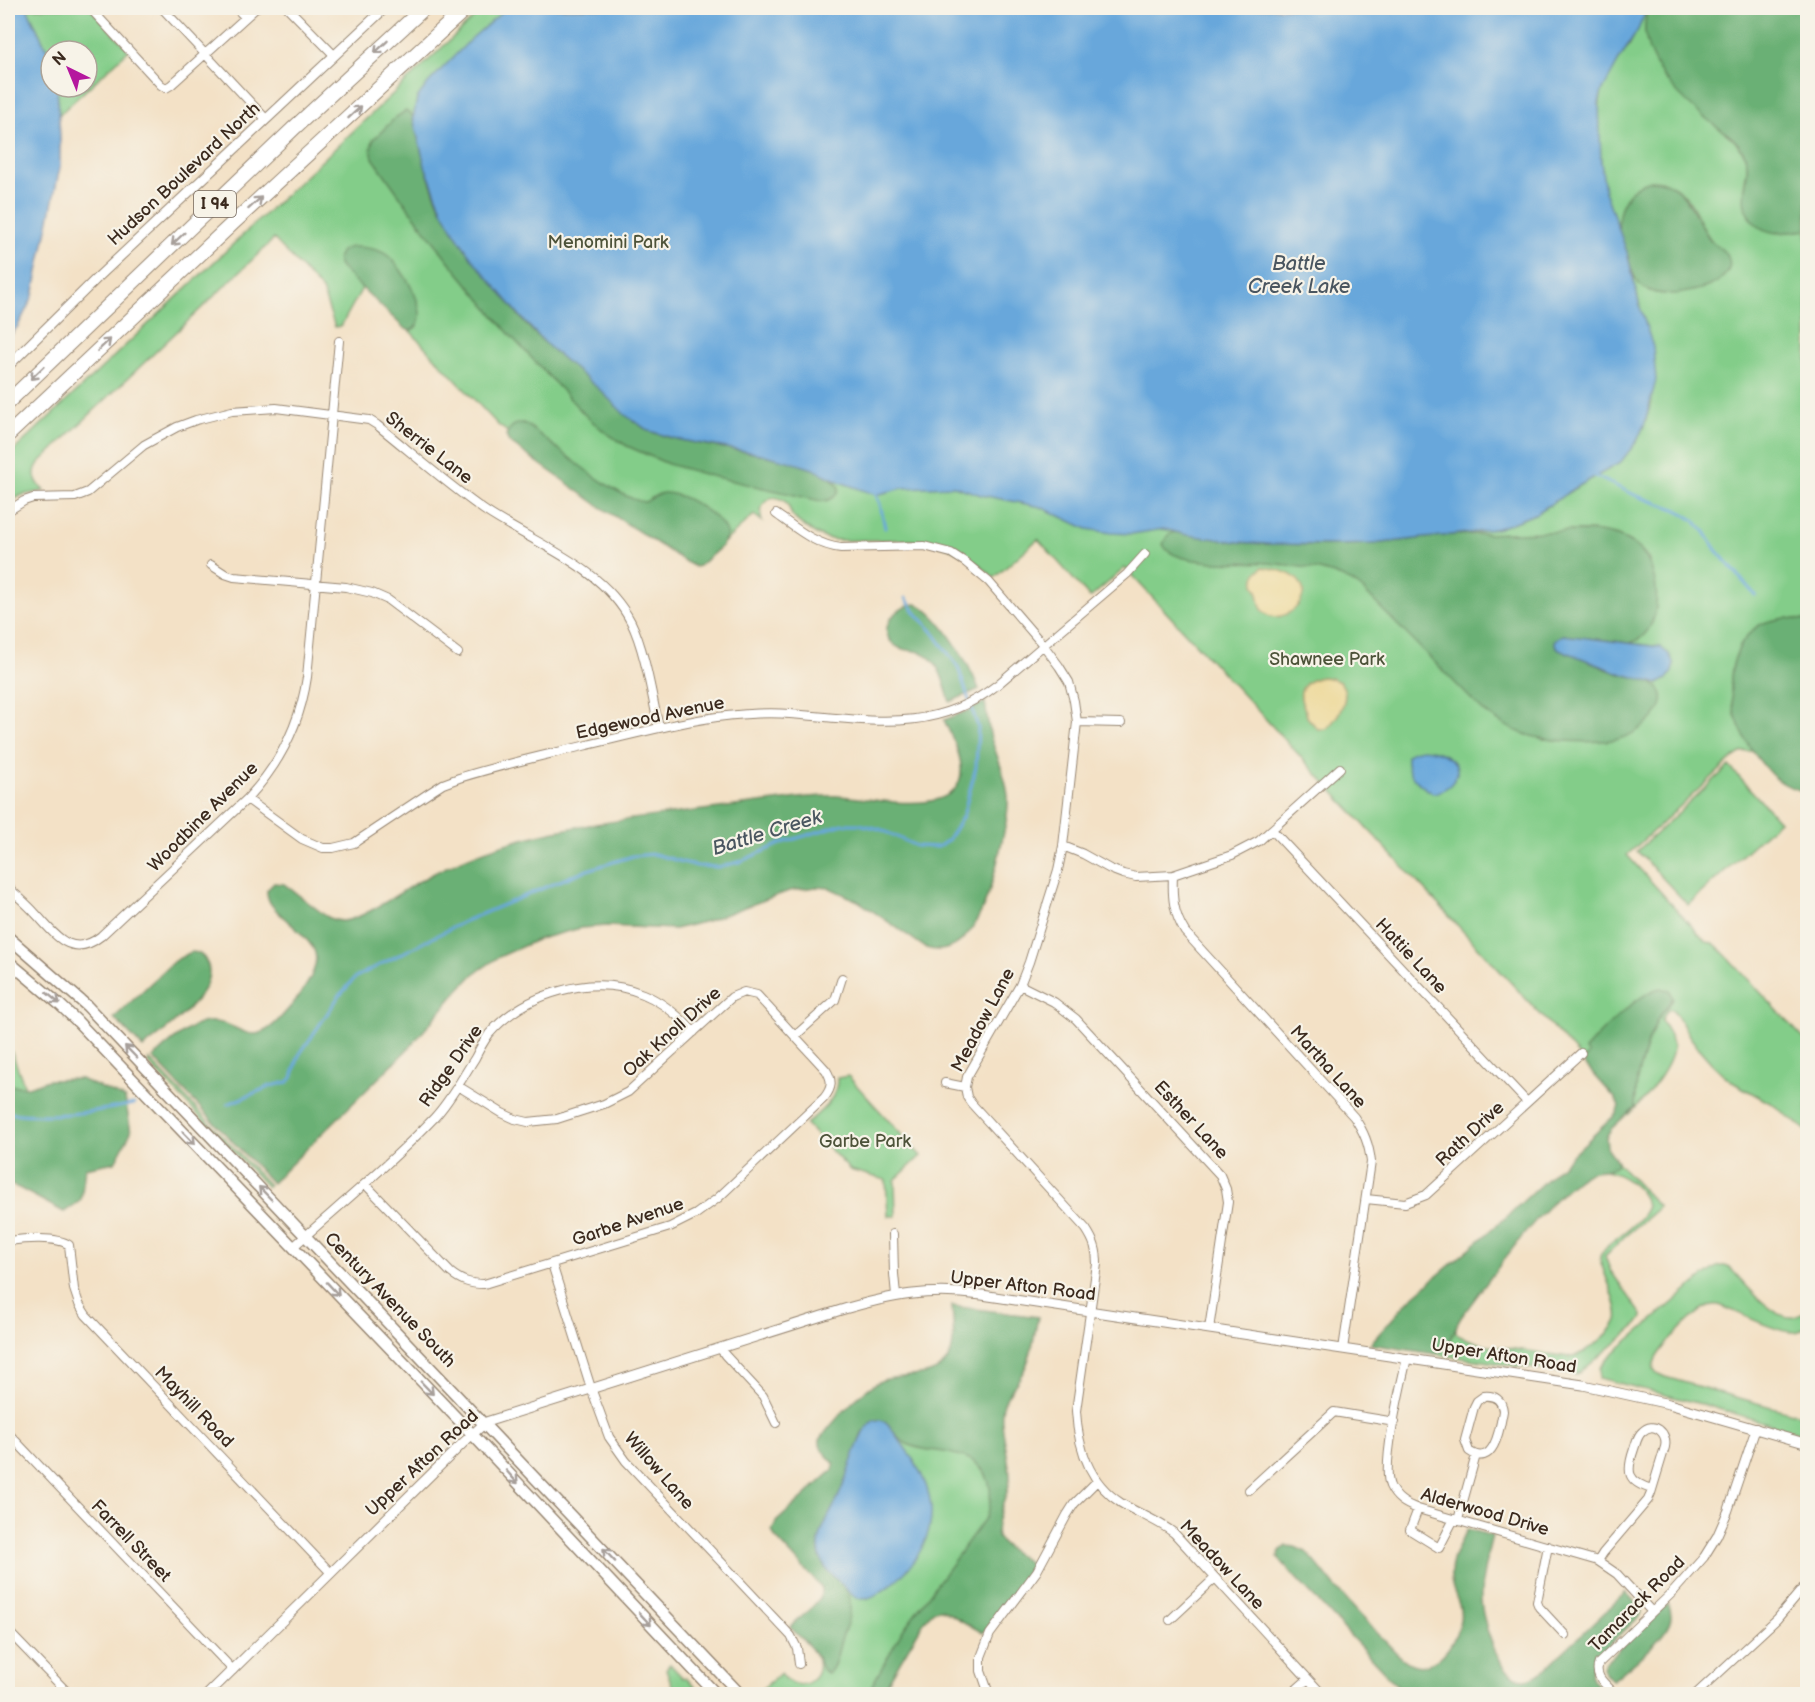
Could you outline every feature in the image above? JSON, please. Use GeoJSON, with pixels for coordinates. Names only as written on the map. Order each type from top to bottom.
{"type":"FeatureCollection","features":[{"type":"Feature","properties":{"kind":"highway","name":"I 94"},"geometry":{"type":"LineString","coordinates":[[8,402],[294,128],[424,8]]}},
{"type":"Feature","properties":{"kind":"highway","name":"I 94"},"geometry":{"type":"LineString","coordinates":[[8,438],[30,414],[233,223],[466,8]]}},
{"type":"Feature","properties":{"kind":"main road","name":"Century Avenue South"},"geometry":{"type":"LineString","coordinates":[[8,938],[87,1006],[740,1695]]}},
{"type":"Feature","properties":{"kind":"main road","name":"Century Avenue South"},"geometry":{"type":"LineString","coordinates":[[8,961],[76,1020],[472,1434],[716,1695]]}},
{"type":"Feature","properties":{"kind":"street"},"geometry":{"type":"LineString","coordinates":[[90,8],[166,88],[256,8]]}},
{"type":"Feature","properties":{"kind":"street"},"geometry":{"type":"LineString","coordinates":[[162,8],[266,119]]}},
{"type":"Feature","properties":{"kind":"street"},"geometry":{"type":"LineString","coordinates":[[236,8],[245,17]]}},
{"type":"Feature","properties":{"kind":"street"},"geometry":{"type":"LineString","coordinates":[[288,8],[334,56]]}},
{"type":"Feature","properties":{"kind":"street","name":"Hudson Boulevard North"},"geometry":{"type":"LineString","coordinates":[[8,366],[385,8]]}},
{"type":"Feature","properties":{"kind":"street","name":"Woodbine Avenue"},"geometry":{"type":"LineString","coordinates":[[8,887],[64,942],[75,946],[90,944],[247,799],[278,761],[299,714],[307,677],[339,342]]}},
{"type":"Feature","properties":{"kind":"street","name":"Sherrie Lane"},"geometry":{"type":"LineString","coordinates":[[8,511],[24,501],[44,497],[75,497],[88,492],[144,445],[177,427],[196,420],[232,411],[268,409],[362,418],[377,424],[481,508],[583,568],[599,582],[631,622],[640,647],[659,728]]}},
{"type":"Feature","properties":{"kind":"street","name":"Meadow Lane"},"geometry":{"type":"LineString","coordinates":[[776,514],[811,538],[831,547],[924,546],[951,554],[966,562],[989,582],[1044,646],[1069,682],[1077,722],[1063,846],[1058,870],[1020,985],[971,1069],[965,1087],[967,1096],[1094,1240],[1097,1264],[1076,1410],[1077,1429],[1088,1467],[1097,1481],[1121,1502],[1153,1518],[1174,1533],[1322,1695]]}},
{"type":"Feature","properties":{"kind":"street","name":"Edgewood Avenue"},"geometry":{"type":"LineString","coordinates":[[247,799],[302,839],[323,848],[343,847],[354,843],[443,784],[659,728],[715,718],[773,713],[865,721],[903,721],[941,714],[977,699],[997,685],[1132,570],[1145,554]]}},
{"type":"Feature","properties":{"kind":"street"},"geometry":{"type":"LineString","coordinates":[[211,565],[234,577],[372,592],[388,600],[458,653]]}},
{"type":"Feature","properties":{"kind":"street"},"geometry":{"type":"LineString","coordinates":[[1077,722],[1121,723]]}},
{"type":"Feature","properties":{"kind":"street"},"geometry":{"type":"LineString","coordinates":[[1063,846],[1123,874],[1136,877],[1173,874],[1246,849],[1273,831],[1340,768]]}},
{"type":"Feature","properties":{"kind":"street","name":"Hattie Lane"},"geometry":{"type":"LineString","coordinates":[[1273,831],[1527,1102]]}},
{"type":"Feature","properties":{"kind":"street","name":"Martha Lane"},"geometry":{"type":"LineString","coordinates":[[1173,874],[1172,896],[1175,912],[1185,932],[1354,1117],[1370,1148],[1371,1162],[1343,1349]]}},
{"type":"Feature","properties":{"kind":"street"},"geometry":{"type":"LineString","coordinates":[[8,903],[15,894]]}},
{"type":"Feature","properties":{"kind":"street"},"geometry":{"type":"LineString","coordinates":[[795,1036],[835,1000],[842,978]]}},
{"type":"Feature","properties":{"kind":"street","name":"Esther Lane"},"geometry":{"type":"LineString","coordinates":[[1020,985],[1054,1002],[1076,1019],[1220,1174],[1226,1188],[1228,1202],[1209,1329]]}},
{"type":"Feature","properties":{"kind":"street","name":"Ridge Drive"},"geometry":{"type":"LineString","coordinates":[[293,1247],[365,1184],[433,1119],[445,1106],[488,1036],[524,1005],[572,989],[603,986],[620,988],[641,993],[669,1009],[694,1032]]}},
{"type":"Feature","properties":{"kind":"street","name":"Oak Knoll Drive"},"geometry":{"type":"LineString","coordinates":[[458,1086],[502,1113],[528,1122],[557,1119],[604,1104],[628,1092],[732,997],[744,992],[757,995],[795,1036]]}},
{"type":"Feature","properties":{"kind":"street","name":"Garbe Avenue"},"geometry":{"type":"LineString","coordinates":[[365,1184],[450,1272],[458,1279],[471,1284],[484,1284],[670,1227],[706,1207],[830,1091],[831,1077],[795,1036]]}},
{"type":"Feature","properties":{"kind":"street","name":"Rath Drive"},"geometry":{"type":"LineString","coordinates":[[1366,1198],[1405,1203],[1426,1196],[1581,1053]]}},
{"type":"Feature","properties":{"kind":"street"},"geometry":{"type":"LineString","coordinates":[[945,1083],[965,1087]]}},
{"type":"Feature","properties":{"kind":"street"},"geometry":{"type":"LineString","coordinates":[[893,1233],[896,1295]]}},
{"type":"Feature","properties":{"kind":"street","name":"Mayhill Road"},"geometry":{"type":"LineString","coordinates":[[8,1241],[27,1239],[63,1241],[69,1245],[74,1289],[86,1315],[331,1573]]}},
{"type":"Feature","properties":{"kind":"street","name":"Willow Lane"},"geometry":{"type":"LineString","coordinates":[[552,1264],[609,1437],[626,1461],[790,1636],[797,1648],[800,1664]]}},
{"type":"Feature","properties":{"kind":"street","name":"Upper Afton Road"},"geometry":{"type":"LineString","coordinates":[[208,1695],[484,1424],[495,1418],[840,1310],[896,1295],[966,1293],[1604,1389],[1669,1404],[1808,1444]]}},
{"type":"Feature","properties":{"kind":"street"},"geometry":{"type":"LineString","coordinates":[[720,1348],[763,1396],[777,1423]]}},
{"type":"Feature","properties":{"kind":"street","name":"Alderwood Drive"},"geometry":{"type":"LineString","coordinates":[[1407,1358],[1388,1462],[1389,1483],[1399,1499],[1418,1509],[1598,1561],[1614,1571],[1652,1612]]}},
{"type":"Feature","properties":{"kind":"street"},"geometry":{"type":"LineString","coordinates":[[1493,1396],[1501,1402],[1503,1411],[1495,1445],[1487,1454],[1476,1455],[1469,1451],[1466,1443],[1474,1407],[1481,1397],[1493,1396]]}},
{"type":"Feature","properties":{"kind":"street"},"geometry":{"type":"LineString","coordinates":[[1249,1490],[1334,1412],[1395,1422]]}},
{"type":"Feature","properties":{"kind":"street"},"geometry":{"type":"LineString","coordinates":[[1598,1561],[1646,1504],[1652,1490],[1666,1442],[1661,1431],[1653,1428],[1644,1430],[1639,1436],[1629,1466],[1630,1474],[1635,1482],[1652,1490]]}},
{"type":"Feature","properties":{"kind":"street","name":"Tamarack Road"},"geometry":{"type":"LineString","coordinates":[[1616,1695],[1600,1678],[1596,1670],[1602,1659],[1689,1575],[1704,1557],[1717,1536],[1728,1511],[1756,1428]]}},
{"type":"Feature","properties":{"kind":"street","name":"Farrell Street"},"geometry":{"type":"LineString","coordinates":[[8,1433],[233,1670]]}},
{"type":"Feature","properties":{"kind":"street"},"geometry":{"type":"LineString","coordinates":[[1418,1509],[1410,1530],[1439,1548],[1456,1519],[1476,1455]]}},
{"type":"Feature","properties":{"kind":"street"},"geometry":{"type":"LineString","coordinates":[[989,1695],[981,1671],[981,1657],[990,1634],[1037,1571],[1066,1515],[1097,1481]]}},
{"type":"Feature","properties":{"kind":"street"},"geometry":{"type":"LineString","coordinates":[[1548,1546],[1537,1602],[1565,1635]]}},
{"type":"Feature","properties":{"kind":"street"},"geometry":{"type":"LineString","coordinates":[[1170,1620],[1215,1578]]}},
{"type":"Feature","properties":{"kind":"street"},"geometry":{"type":"LineString","coordinates":[[1696,1695],[1777,1619],[1808,1582]]}},
{"type":"Feature","properties":{"kind":"street"},"geometry":{"type":"LineString","coordinates":[[8,1630],[69,1695]]}},
{"type":"Feature","properties":{"kind":"street"},"geometry":{"type":"LineString","coordinates":[[1291,1695],[1308,1679]]}},
{"type":"Feature","properties":{"kind":"green space"},"geometry":{"type":"Polygon","coordinates":[[[27,8],[90,8],[129,50],[99,78],[99,39],[42,39],[27,8]]]}},
{"type":"Feature","properties":{"kind":"green space"},"geometry":{"type":"Polygon","coordinates":[[[484,8],[669,8],[1164,529],[1187,535],[1266,544],[1339,545],[1543,739],[1602,740],[1661,705],[1662,697],[1659,690],[1647,680],[1658,684],[1660,647],[1630,643],[1645,633],[1654,616],[1653,578],[1648,558],[1636,545],[1605,533],[1574,531],[1450,535],[1499,528],[1537,513],[1595,476],[1637,441],[1651,403],[1640,307],[1632,273],[1640,285],[1718,282],[1728,271],[1687,198],[1676,188],[1663,181],[1655,180],[1642,183],[1635,188],[1622,207],[1619,230],[1607,200],[1600,155],[1600,101],[1607,79],[1630,44],[1646,10],[1645,31],[1663,76],[1697,111],[1733,139],[1744,153],[1747,170],[1744,186],[1749,217],[1763,229],[1778,233],[1807,230],[1808,621],[1787,618],[1764,623],[1754,629],[1731,680],[1735,715],[1753,751],[1742,752],[1734,757],[1627,855],[1706,942],[1717,946],[1807,1042],[1807,1131],[1772,1104],[1734,1083],[1722,1073],[1700,1050],[1679,1018],[1670,1009],[1662,1020],[1673,1042],[1672,1054],[1663,1073],[1649,1093],[1628,1115],[1635,1107],[1637,1078],[1646,1046],[1657,1020],[1672,1000],[1661,988],[1583,1060],[1125,568],[1090,598],[1038,539],[994,578],[965,555],[935,544],[920,541],[841,540],[822,537],[795,518],[788,505],[778,498],[768,499],[762,506],[762,521],[754,515],[698,566],[498,425],[365,283],[341,326],[335,327],[322,290],[274,239],[39,463],[35,471],[36,478],[44,491],[22,495],[8,503],[8,456],[484,8]]]}},
{"type":"Feature","properties":{"kind":"green space"},"geometry":{"type":"Polygon","coordinates":[[[1647,8],[1807,8],[1807,230],[1780,233],[1768,231],[1756,224],[1749,215],[1744,197],[1747,160],[1743,151],[1733,139],[1679,95],[1660,71],[1647,44],[1645,30],[1647,8]]]}},
{"type":"Feature","properties":{"kind":"green space"},"geometry":{"type":"Polygon","coordinates":[[[58,99],[76,99],[59,115],[58,99]]]}},
{"type":"Feature","properties":{"kind":"green space"},"geometry":{"type":"Polygon","coordinates":[[[406,111],[412,115],[428,175],[445,216],[534,333],[646,429],[689,442],[751,452],[808,466],[828,476],[839,488],[835,496],[821,501],[668,464],[627,446],[606,433],[587,417],[510,335],[448,260],[373,158],[371,149],[373,140],[396,117],[406,111]]]}},
{"type":"Feature","properties":{"kind":"green space"},"geometry":{"type":"Polygon","coordinates":[[[1650,180],[1673,186],[1681,193],[1709,238],[1728,257],[1730,262],[1727,272],[1716,283],[1692,291],[1666,294],[1644,288],[1637,281],[1620,236],[1619,213],[1630,192],[1650,180]]]}},
{"type":"Feature","properties":{"kind":"green space"},"geometry":{"type":"Polygon","coordinates":[[[351,247],[379,251],[387,255],[401,270],[419,305],[420,316],[417,325],[410,331],[404,328],[341,268],[338,260],[339,254],[351,247]]]}},
{"type":"Feature","properties":{"kind":"green space"},"geometry":{"type":"Polygon","coordinates":[[[523,423],[603,482],[634,499],[645,502],[666,493],[693,502],[711,514],[724,528],[727,535],[722,546],[699,566],[695,567],[686,562],[602,508],[509,442],[506,436],[510,428],[523,423]]]}},
{"type":"Feature","properties":{"kind":"green space"},"geometry":{"type":"Polygon","coordinates":[[[1577,531],[1609,534],[1631,543],[1646,557],[1656,584],[1655,614],[1650,627],[1642,637],[1630,643],[1563,635],[1566,652],[1617,673],[1647,681],[1661,692],[1662,703],[1654,717],[1637,731],[1618,739],[1556,740],[1532,736],[1501,723],[1482,710],[1361,588],[1341,576],[1268,563],[1195,560],[1169,552],[1163,544],[1168,535],[1174,532],[1238,542],[1335,545],[1373,544],[1450,535],[1577,531]]]}},
{"type":"Feature","properties":{"kind":"green space"},"geometry":{"type":"Polygon","coordinates":[[[916,604],[935,617],[944,628],[969,667],[979,689],[950,702],[941,673],[935,663],[927,655],[900,648],[890,640],[887,627],[890,620],[901,609],[916,604]]]}},
{"type":"Feature","properties":{"kind":"green space"},"geometry":{"type":"Polygon","coordinates":[[[1787,618],[1807,621],[1807,792],[1784,784],[1775,778],[1759,760],[1742,733],[1732,702],[1732,670],[1736,655],[1744,640],[1761,624],[1787,618]]]}},
{"type":"Feature","properties":{"kind":"green space"},"geometry":{"type":"Polygon","coordinates":[[[985,702],[991,738],[1007,789],[1007,816],[997,864],[978,917],[969,933],[957,944],[943,950],[926,948],[858,901],[830,888],[816,887],[789,891],[707,921],[675,929],[606,926],[581,928],[539,939],[499,957],[474,974],[410,1047],[272,1183],[153,1058],[185,1031],[206,1022],[218,1022],[253,1034],[262,1032],[272,1026],[301,993],[312,975],[316,958],[314,950],[303,935],[270,903],[267,890],[274,883],[284,884],[326,916],[343,921],[361,915],[423,879],[481,852],[510,842],[569,828],[807,797],[835,796],[892,802],[932,801],[948,795],[958,784],[961,767],[957,749],[944,720],[985,702]]]}},
{"type":"Feature","properties":{"kind":"green space"},"geometry":{"type":"Polygon","coordinates":[[[1729,766],[1779,821],[1688,905],[1637,851],[1729,766]]]}},
{"type":"Feature","properties":{"kind":"green space"},"geometry":{"type":"Polygon","coordinates":[[[191,952],[200,954],[206,961],[209,972],[206,984],[199,997],[188,1009],[143,1048],[114,1018],[174,961],[191,952]]]}},
{"type":"Feature","properties":{"kind":"green space"},"geometry":{"type":"Polygon","coordinates":[[[1661,988],[1670,991],[1673,998],[1657,1020],[1646,1046],[1637,1078],[1635,1107],[1611,1129],[1606,1137],[1607,1147],[1617,1161],[1616,1166],[1584,1175],[1546,1209],[1516,1244],[1462,1316],[1449,1343],[1441,1351],[1435,1354],[1370,1344],[1410,1299],[1502,1221],[1616,1114],[1619,1106],[1615,1098],[1582,1061],[1589,1054],[1585,1050],[1632,1005],[1652,991],[1661,988]]]}},
{"type":"Feature","properties":{"kind":"green space"},"geometry":{"type":"Polygon","coordinates":[[[10,1048],[36,1116],[8,1110],[8,1049],[10,1048]]]}},
{"type":"Feature","properties":{"kind":"green space"},"geometry":{"type":"Polygon","coordinates":[[[149,1059],[269,1185],[267,1187],[148,1063],[149,1059]]]}},
{"type":"Feature","properties":{"kind":"green space","name":"Garbe Park"},"geometry":{"type":"Polygon","coordinates":[[[848,1076],[921,1156],[895,1180],[896,1216],[888,1216],[886,1180],[850,1170],[806,1124],[832,1098],[837,1078],[848,1076]]]}},
{"type":"Feature","properties":{"kind":"green space"},"geometry":{"type":"Polygon","coordinates":[[[80,1079],[125,1098],[131,1132],[115,1162],[85,1168],[81,1200],[64,1212],[8,1184],[8,1085],[28,1087],[48,1080],[80,1079]]]}},
{"type":"Feature","properties":{"kind":"green space"},"geometry":{"type":"Polygon","coordinates":[[[1616,1162],[1658,1206],[1605,1256],[1610,1270],[1642,1315],[1636,1326],[1577,1375],[1435,1354],[1449,1343],[1456,1326],[1456,1333],[1481,1344],[1569,1357],[1588,1350],[1609,1332],[1618,1316],[1600,1256],[1611,1243],[1638,1220],[1647,1206],[1641,1193],[1631,1183],[1619,1175],[1605,1171],[1608,1171],[1616,1162]]]}},
{"type":"Feature","properties":{"kind":"green space"},"geometry":{"type":"Polygon","coordinates":[[[1719,1266],[1730,1268],[1768,1307],[1786,1317],[1795,1317],[1807,1309],[1807,1324],[1799,1331],[1788,1332],[1719,1305],[1710,1305],[1692,1318],[1665,1346],[1654,1363],[1655,1371],[1665,1377],[1807,1417],[1807,1435],[1705,1405],[1599,1378],[1600,1368],[1610,1356],[1719,1266]]]}},
{"type":"Feature","properties":{"kind":"green space"},"geometry":{"type":"Polygon","coordinates":[[[952,1306],[1038,1317],[1028,1361],[1003,1406],[1002,1422],[1010,1478],[996,1530],[1003,1544],[1033,1565],[983,1633],[941,1609],[934,1611],[925,1620],[883,1694],[867,1694],[903,1630],[986,1517],[990,1495],[986,1476],[981,1468],[965,1457],[907,1444],[885,1421],[863,1431],[819,1542],[822,1561],[848,1592],[850,1600],[850,1611],[835,1664],[828,1673],[822,1668],[812,1649],[790,1627],[815,1604],[822,1593],[822,1588],[775,1537],[772,1530],[776,1522],[833,1470],[834,1464],[822,1450],[820,1440],[848,1406],[883,1380],[933,1372],[948,1359],[953,1340],[952,1306]]]}},
{"type":"Feature","properties":{"kind":"green space"},"geometry":{"type":"Polygon","coordinates":[[[883,1383],[1006,1485],[987,1540],[1024,1578],[984,1632],[935,1603],[879,1694],[756,1694],[781,1673],[788,1681],[796,1684],[811,1681],[816,1675],[817,1659],[812,1650],[833,1590],[777,1530],[844,1468],[883,1383]]]}},
{"type":"Feature","properties":{"kind":"green space"},"geometry":{"type":"Polygon","coordinates":[[[1468,1529],[1492,1536],[1482,1580],[1481,1604],[1487,1631],[1499,1658],[1515,1676],[1527,1679],[1542,1672],[1626,1592],[1641,1609],[1640,1616],[1596,1659],[1591,1674],[1602,1689],[1596,1694],[1405,1694],[1278,1557],[1280,1551],[1286,1546],[1306,1552],[1349,1603],[1397,1654],[1408,1662],[1423,1666],[1432,1663],[1442,1655],[1457,1631],[1460,1612],[1451,1573],[1457,1550],[1468,1529]]]}},
{"type":"Feature","properties":{"kind":"green space"},"geometry":{"type":"Polygon","coordinates":[[[1668,1604],[1671,1618],[1661,1637],[1612,1681],[1603,1670],[1605,1662],[1668,1604]]]}},
{"type":"Feature","properties":{"kind":"green space"},"geometry":{"type":"Polygon","coordinates":[[[670,1664],[702,1694],[666,1694],[673,1688],[666,1669],[670,1664]]]}},
{"type":"Feature","properties":{"kind":"sand"},"geometry":{"type":"Polygon","coordinates":[[[1263,567],[1287,573],[1299,582],[1303,592],[1301,602],[1293,610],[1273,617],[1264,612],[1254,585],[1256,573],[1263,567]]]}},
{"type":"Feature","properties":{"kind":"sand"},"geometry":{"type":"Polygon","coordinates":[[[1322,677],[1334,679],[1341,684],[1345,698],[1332,723],[1326,729],[1318,729],[1307,717],[1301,690],[1314,679],[1322,677]]]}},
{"type":"Feature","properties":{"kind":"water"},"geometry":{"type":"Polygon","coordinates":[[[8,8],[27,8],[42,39],[39,39],[39,99],[58,99],[60,167],[33,296],[18,326],[8,339],[8,8]]]}},
{"type":"Feature","properties":{"kind":"water","name":"Battle Creek Lake"},"geometry":{"type":"Polygon","coordinates":[[[507,8],[1647,8],[1638,30],[1602,91],[1599,103],[1601,162],[1605,191],[1627,252],[1640,307],[1653,347],[1656,380],[1645,423],[1637,441],[1620,463],[1537,513],[1499,528],[1373,544],[1335,545],[1238,542],[1187,535],[1164,529],[1132,534],[1111,533],[1087,529],[1041,507],[981,495],[954,486],[903,488],[876,495],[791,462],[761,454],[680,440],[649,431],[625,415],[599,389],[550,348],[527,324],[473,260],[456,235],[443,212],[425,166],[413,118],[417,98],[428,83],[472,38],[507,8]]]}},
{"type":"Feature","properties":{"kind":"water"},"geometry":{"type":"Polygon","coordinates":[[[1563,635],[1660,647],[1669,654],[1674,664],[1672,672],[1667,679],[1658,684],[1616,672],[1559,649],[1554,641],[1563,635]]]}},
{"type":"Feature","properties":{"kind":"water"},"geometry":{"type":"Polygon","coordinates":[[[1422,749],[1445,755],[1455,764],[1456,777],[1442,790],[1433,793],[1418,783],[1408,768],[1407,756],[1413,751],[1422,749]]]}},
{"type":"Feature","properties":{"kind":"water"},"geometry":{"type":"Polygon","coordinates":[[[874,1420],[881,1420],[888,1424],[917,1466],[929,1495],[930,1523],[921,1550],[904,1573],[877,1594],[861,1599],[851,1593],[827,1569],[820,1558],[819,1541],[863,1433],[874,1420]]]}},
{"type":"Feature","properties":{"kind":"waterway"},"geometry":{"type":"LineString","coordinates":[[1595,476],[1637,496],[1678,510],[1695,521],[1716,550],[1755,595]]}},
{"type":"Feature","properties":{"kind":"waterway","name":"Battle Creek"},"geometry":{"type":"LineString","coordinates":[[876,495],[885,528]]}},
{"type":"Feature","properties":{"kind":"waterway","name":"Battle Creek"},"geometry":{"type":"LineString","coordinates":[[228,1104],[271,1086],[288,1082],[292,1078],[299,1055],[339,996],[356,977],[465,921],[581,872],[633,856],[654,854],[697,866],[718,867],[739,862],[785,842],[843,824],[859,824],[880,829],[916,846],[938,847],[948,840],[963,816],[976,767],[978,727],[958,667],[906,598]]}},
{"type":"Feature","properties":{"kind":"waterway","name":"Battle Creek"},"geometry":{"type":"LineString","coordinates":[[8,1113],[71,1114],[134,1104]]}},
{"type":"Feature","properties":{"kind":"park label","name":"Menomini Park"},"geometry":{"type":"Point","coordinates":[608,242]}},
{"type":"Feature","properties":{"kind":"park label","name":"Shawnee Park"},"geometry":{"type":"Point","coordinates":[1327,659]}}]}
